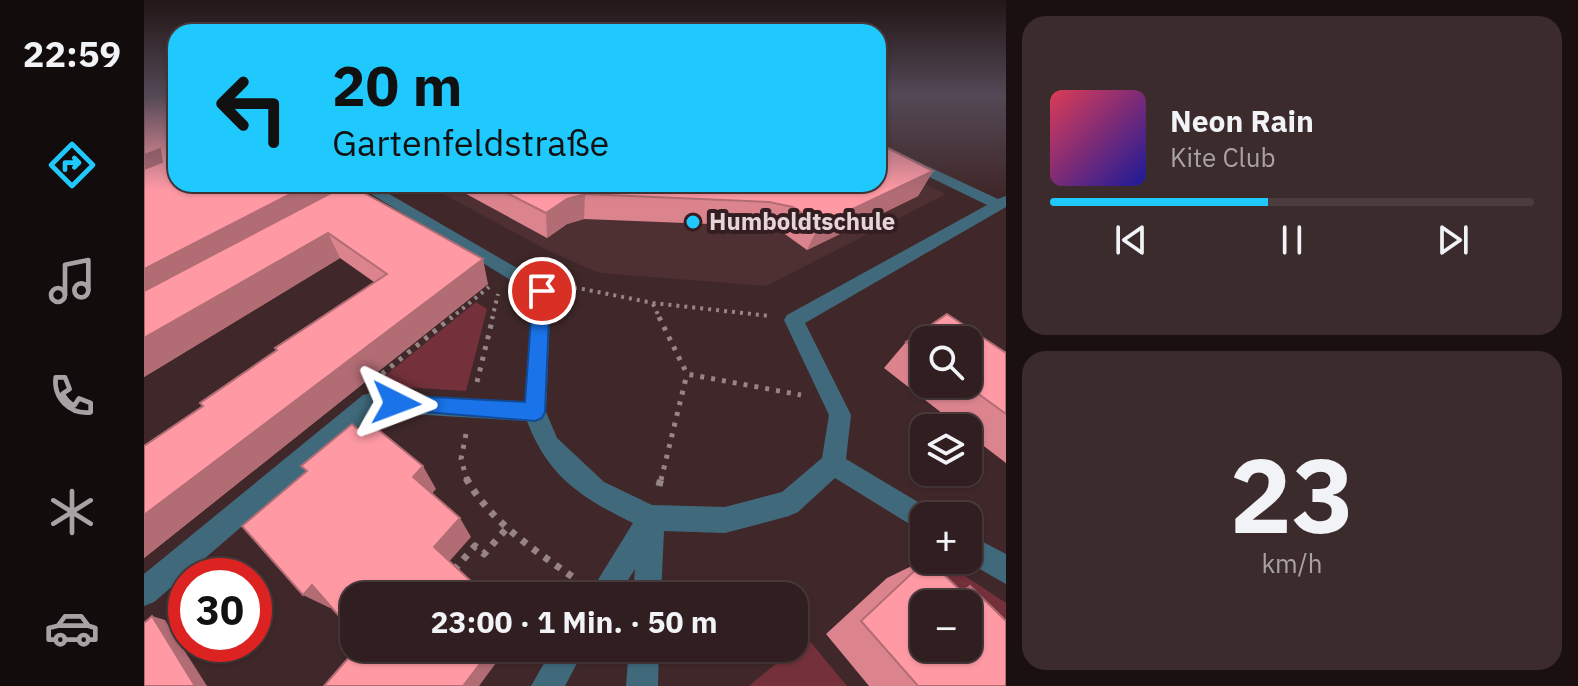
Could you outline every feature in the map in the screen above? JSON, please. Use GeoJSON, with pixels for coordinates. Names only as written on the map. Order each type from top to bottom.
{"type":"FeatureCollection","features":[{"type":"Feature","properties":{"kind":"street"},"geometry":{"type":"LineString","coordinates":[[886,151],[1003,203]]}},
{"type":"Feature","properties":{"kind":"street"},"geometry":{"type":"LineString","coordinates":[[375,192],[542,291],[535,412],[548,445],[595,491],[651,518],[725,520],[789,503],[833,464],[840,415],[794,320],[1003,203]]}},
{"type":"Feature","properties":{"kind":"street"},"geometry":{"type":"LineString","coordinates":[[144,592],[371,402],[535,412]]}},
{"type":"Feature","properties":{"kind":"street"},"geometry":{"type":"LineString","coordinates":[[833,464],[910,511]]}},
{"type":"Feature","properties":{"kind":"street"},"geometry":{"type":"LineString","coordinates":[[603,582],[651,518]]}},
{"type":"Feature","properties":{"kind":"street"},"geometry":{"type":"LineString","coordinates":[[648,582],[651,518]]}},
{"type":"Feature","properties":{"kind":"street"},"geometry":{"type":"LineString","coordinates":[[982,555],[1006,570]]}},
{"type":"Feature","properties":{"kind":"street"},"geometry":{"type":"LineString","coordinates":[[547,686],[562,662]]}},
{"type":"Feature","properties":{"kind":"street"},"geometry":{"type":"LineString","coordinates":[[642,686],[643,662]]}},
{"type":"Feature","properties":{"kind":"path"},"geometry":{"type":"LineString","coordinates":[[371,402],[376,379],[508,271]]}},
{"type":"Feature","properties":{"kind":"path"},"geometry":{"type":"LineString","coordinates":[[508,271],[496,297],[461,462],[477,500],[507,528],[581,582]]}},
{"type":"Feature","properties":{"kind":"path"},"geometry":{"type":"LineString","coordinates":[[542,291],[578,288],[653,303],[794,320]]}},
{"type":"Feature","properties":{"kind":"path"},"geometry":{"type":"LineString","coordinates":[[651,518],[687,374],[653,303]]}},
{"type":"Feature","properties":{"kind":"path"},"geometry":{"type":"LineString","coordinates":[[687,374],[809,396],[840,415]]}},
{"type":"Feature","properties":{"kind":"path"},"geometry":{"type":"LineString","coordinates":[[454,570],[475,546],[484,554],[507,528]]}},
{"type":"Feature","properties":{"kind":"shaded area","name":"Humboldtschule"},"geometry":{"type":"Polygon","coordinates":[[[886,165],[946,194],[766,286],[600,273],[549,251],[440,192],[886,192],[886,165]]]}},
{"type":"Feature","properties":{"kind":"shaded area"},"geometry":{"type":"Polygon","coordinates":[[[476,302],[487,309],[466,391],[387,386],[380,380],[476,302]]]}},
{"type":"Feature","properties":{"kind":"shaded area"},"geometry":{"type":"Polygon","coordinates":[[[941,574],[962,574],[1006,603],[1006,680],[982,632],[982,590],[933,590],[941,574]]]}},
{"type":"Feature","properties":{"kind":"shaded area"},"geometry":{"type":"Polygon","coordinates":[[[808,639],[847,686],[749,686],[778,662],[808,662],[808,639]]]}},
{"type":"Feature","properties":{"kind":"building"},"geometry":{"type":"Polygon","coordinates":[[[144,127],[168,127],[168,192],[294,192],[144,269],[144,169],[162,162],[160,149],[144,155],[144,127]]]}},
{"type":"Feature","properties":{"kind":"building"},"geometry":{"type":"Polygon","coordinates":[[[886,147],[933,171],[819,225],[793,207],[769,202],[585,194],[567,199],[546,213],[505,192],[886,192],[886,147]]]}},
{"type":"Feature","properties":{"kind":"building"},"geometry":{"type":"Polygon","coordinates":[[[333,192],[362,192],[483,259],[144,515],[144,446],[203,406],[200,403],[277,350],[275,348],[387,274],[328,233],[144,338],[144,291],[333,192]]]}},
{"type":"Feature","properties":{"kind":"building"},"geometry":{"type":"Polygon","coordinates":[[[947,314],[965,326],[929,326],[947,314]]]}},
{"type":"Feature","properties":{"kind":"building"},"geometry":{"type":"Polygon","coordinates":[[[982,337],[1006,353],[1006,414],[982,396],[982,337]]]}},
{"type":"Feature","properties":{"kind":"building"},"geometry":{"type":"Polygon","coordinates":[[[352,424],[365,435],[375,427],[423,466],[413,477],[460,518],[434,547],[472,582],[340,582],[340,617],[312,585],[303,595],[242,526],[307,471],[301,466],[352,424]]]}},
{"type":"Feature","properties":{"kind":"building"},"geometry":{"type":"Polygon","coordinates":[[[911,574],[943,574],[960,590],[910,590],[910,662],[982,662],[982,598],[1006,621],[1006,686],[918,686],[861,621],[911,574]]]}},
{"type":"Feature","properties":{"kind":"building"},"geometry":{"type":"Polygon","coordinates":[[[152,616],[168,642],[168,662],[180,662],[195,686],[144,686],[144,623],[152,616]]]}},
{"type":"Feature","properties":{"kind":"building"},"geometry":{"type":"Polygon","coordinates":[[[345,662],[481,662],[463,686],[324,686],[345,662]]]}},
{"type":"Feature","properties":{"kind":"place","name":"Humboldtschule"},"geometry":{"type":"Point","coordinates":[693,222]}},
{"type":"Feature","properties":{"kind":"route"},"geometry":{"type":"LineString","coordinates":[[396,403],[535,412],[542,291]]}}]}
